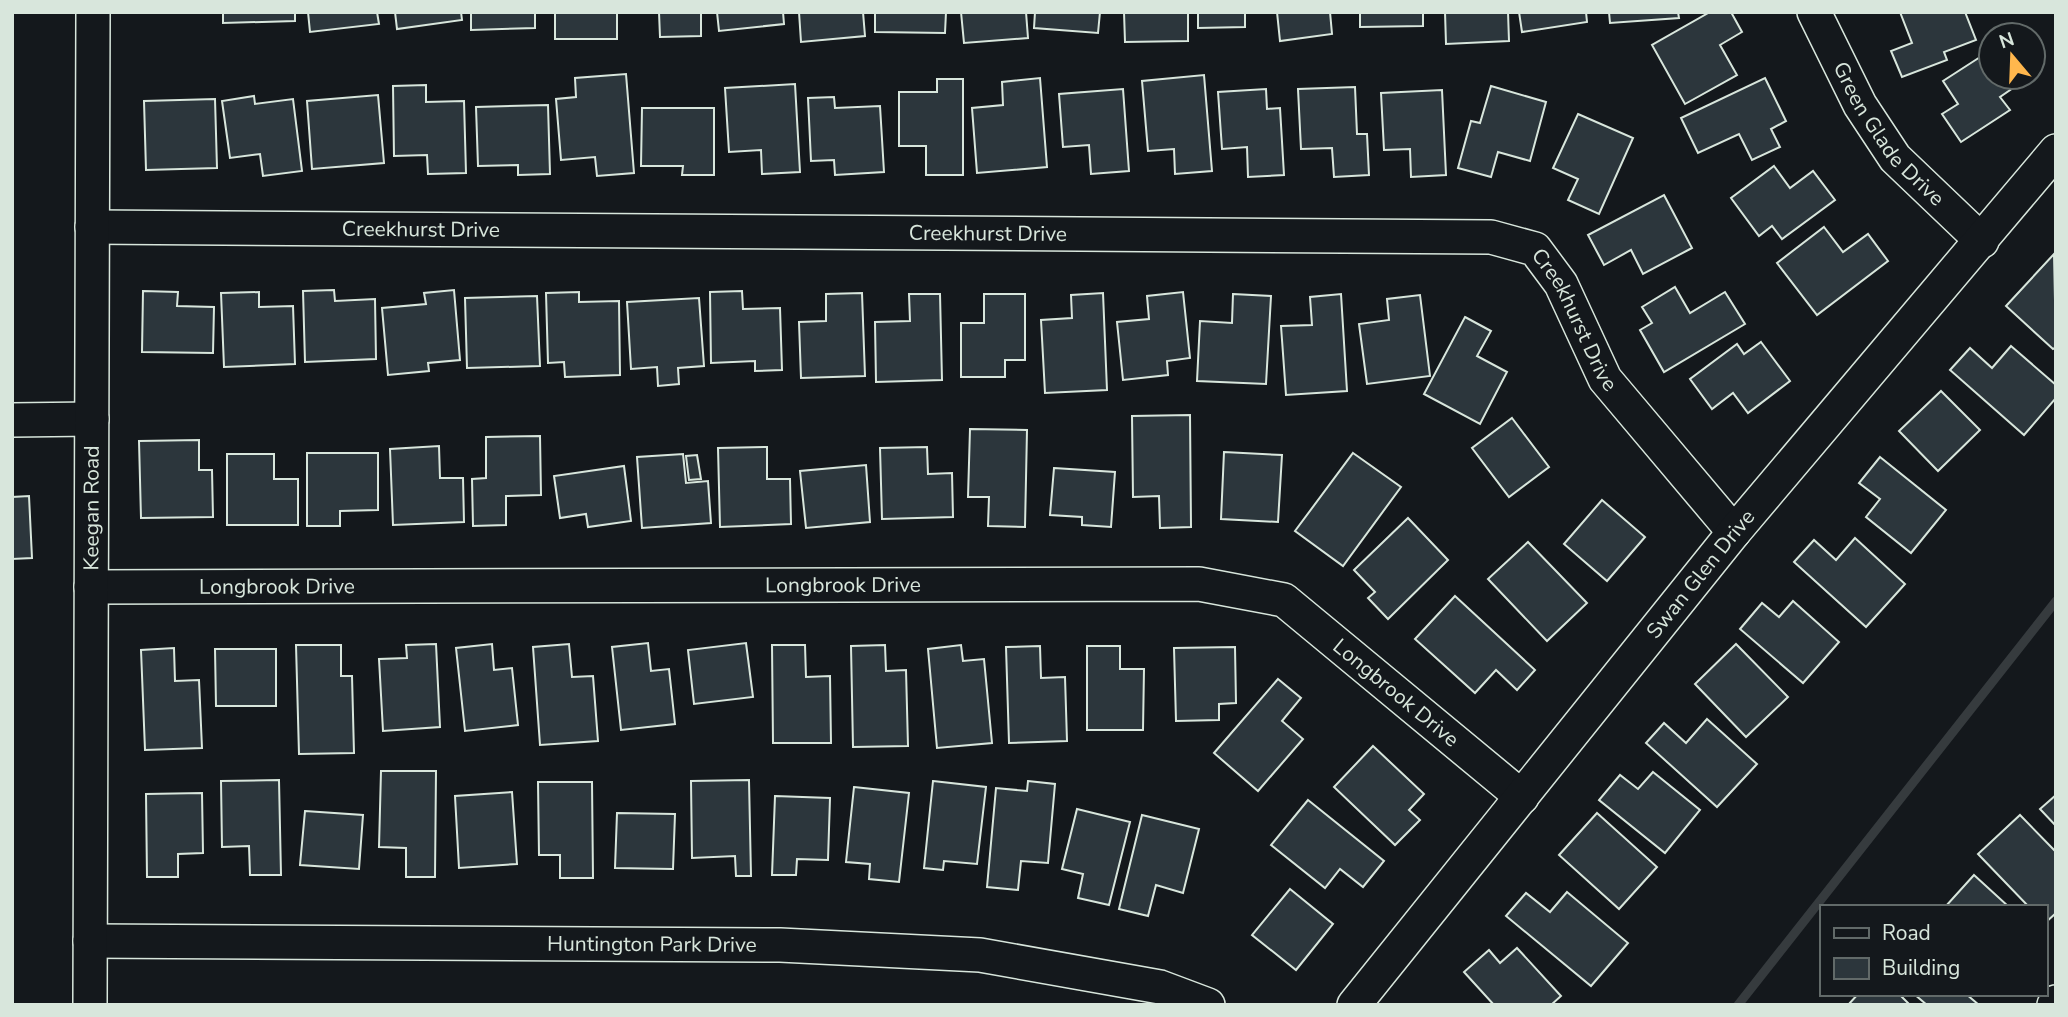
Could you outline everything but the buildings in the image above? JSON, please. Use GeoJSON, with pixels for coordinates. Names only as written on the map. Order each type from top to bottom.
{"type":"FeatureCollection","features":[{"type":"Feature","properties":{"kind":"street","name":"Keegan Road"},"geometry":{"type":"LineString","coordinates":[[90,1005],[93,12]]}},
{"type":"Feature","properties":{"kind":"street","name":"Green Glade Drive"},"geometry":{"type":"LineString","coordinates":[[1814,12],[1860,105],[1895,158],[1982,241]]}},
{"type":"Feature","properties":{"kind":"street","name":"Swan Glen Drive"},"geometry":{"type":"LineString","coordinates":[[1354,1005],[1734,532],[2056,151]]}},
{"type":"Feature","properties":{"kind":"street","name":"Creekhurst Drive"},"geometry":{"type":"LineString","coordinates":[[92,226],[1491,236],[1535,249],[1561,284],[1605,379],[1734,532]]}},
{"type":"Feature","properties":{"kind":"street"},"geometry":{"type":"LineString","coordinates":[[12,420],[92,419]]}},
{"type":"Feature","properties":{"kind":"street","name":"Longbrook Drive"},"geometry":{"type":"LineString","coordinates":[[91,587],[1199,584],[1284,600],[1522,797]]}},
{"type":"Feature","properties":{"kind":"street","name":"Huntington Park Drive"},"geometry":{"type":"LineString","coordinates":[[90,940],[780,945],[980,955],[1160,987],[1208,1005]]}},
{"type":"Feature","properties":{"kind":"waterway"},"geometry":{"type":"LineString","coordinates":[[1738,1005],[2056,601]]}}]}
